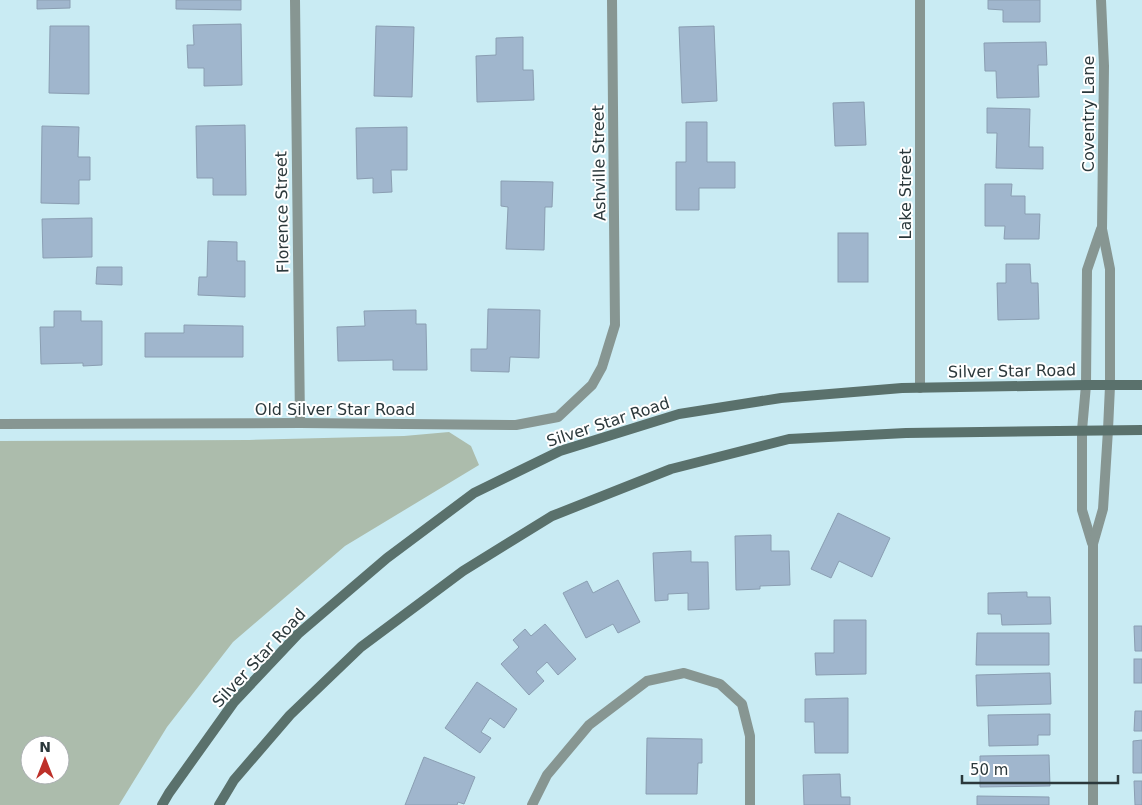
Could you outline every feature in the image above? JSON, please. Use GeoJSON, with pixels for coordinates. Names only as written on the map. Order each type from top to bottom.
{"type":"FeatureCollection","features":[{"type":"Feature","properties":{"kind":"main road","name":"Silver Star Road"},"geometry":{"type":"LineString","coordinates":[[162,805],[234,702],[298,634],[387,558],[474,492],[560,451],[678,414],[781,398],[902,388],[1142,385]]}},
{"type":"Feature","properties":{"kind":"main road"},"geometry":{"type":"LineString","coordinates":[[220,805],[234,780],[290,715],[361,647],[463,571],[552,516],[670,469],[789,439],[906,433],[1142,430]]}},
{"type":"Feature","properties":{"kind":"street","name":"Florence Street"},"geometry":{"type":"LineString","coordinates":[[295,0],[300,423]]}},
{"type":"Feature","properties":{"kind":"street","name":"Ashville Street"},"geometry":{"type":"LineString","coordinates":[[612,0],[615,325]]}},
{"type":"Feature","properties":{"kind":"street","name":"Lake Street"},"geometry":{"type":"LineString","coordinates":[[920,0],[920,388]]}},
{"type":"Feature","properties":{"kind":"street","name":"Coventry Lane"},"geometry":{"type":"LineString","coordinates":[[1092,544],[1103,509],[1110,386],[1110,269],[1102,228],[1104,66],[1101,0]]}},
{"type":"Feature","properties":{"kind":"street","name":"Coventry Lane"},"geometry":{"type":"LineString","coordinates":[[1092,544],[1082,510],[1082,430],[1086,385],[1087,270],[1102,228]]}},
{"type":"Feature","properties":{"kind":"street","name":"Old Silver Star Road"},"geometry":{"type":"LineString","coordinates":[[0,424],[516,424],[558,417],[592,385],[602,367],[615,325]]}},
{"type":"Feature","properties":{"kind":"street"},"geometry":{"type":"LineString","coordinates":[[1092,544],[1093,805]]}},
{"type":"Feature","properties":{"kind":"street"},"geometry":{"type":"LineString","coordinates":[[532,805],[547,775],[589,725],[647,681],[684,673],[720,684],[742,704],[750,736],[750,805]]}},
{"type":"Feature","properties":{"kind":"green space"},"geometry":{"type":"Polygon","coordinates":[[[449,432],[471,446],[479,465],[345,546],[233,642],[167,727],[119,805],[0,805],[0,441],[249,440],[404,436],[449,432]]]}},
{"type":"Feature","properties":{"kind":"building"},"geometry":{"type":"Polygon","coordinates":[[[37,0],[70,0],[70,8],[37,9],[37,0]]]}},
{"type":"Feature","properties":{"kind":"building"},"geometry":{"type":"Polygon","coordinates":[[[176,0],[241,0],[241,10],[176,9],[176,0]]]}},
{"type":"Feature","properties":{"kind":"building"},"geometry":{"type":"Polygon","coordinates":[[[988,0],[1040,0],[1040,22],[1003,22],[1003,10],[988,9],[988,0]]]}},
{"type":"Feature","properties":{"kind":"building"},"geometry":{"type":"Polygon","coordinates":[[[241,24],[242,85],[204,86],[204,68],[188,68],[187,45],[194,45],[193,25],[241,24]]]}},
{"type":"Feature","properties":{"kind":"building"},"geometry":{"type":"Polygon","coordinates":[[[50,26],[89,26],[89,94],[49,93],[50,26]]]}},
{"type":"Feature","properties":{"kind":"building"},"geometry":{"type":"Polygon","coordinates":[[[376,26],[414,27],[412,97],[374,96],[376,26]]]}},
{"type":"Feature","properties":{"kind":"building"},"geometry":{"type":"Polygon","coordinates":[[[714,26],[717,101],[682,103],[679,27],[714,26]]]}},
{"type":"Feature","properties":{"kind":"building"},"geometry":{"type":"Polygon","coordinates":[[[523,37],[523,70],[533,70],[534,100],[477,102],[476,56],[496,55],[496,38],[523,37]]]}},
{"type":"Feature","properties":{"kind":"building"},"geometry":{"type":"Polygon","coordinates":[[[1046,42],[1047,65],[1038,65],[1039,97],[997,98],[996,71],[985,71],[984,43],[1046,42]]]}},
{"type":"Feature","properties":{"kind":"building"},"geometry":{"type":"Polygon","coordinates":[[[864,102],[866,145],[835,146],[833,103],[864,102]]]}},
{"type":"Feature","properties":{"kind":"building"},"geometry":{"type":"Polygon","coordinates":[[[987,108],[1030,109],[1029,147],[1043,147],[1043,169],[996,168],[997,133],[987,133],[987,108]]]}},
{"type":"Feature","properties":{"kind":"building"},"geometry":{"type":"Polygon","coordinates":[[[686,122],[707,122],[707,162],[735,162],[735,188],[699,188],[699,210],[676,210],[676,162],[686,162],[686,122]]]}},
{"type":"Feature","properties":{"kind":"building"},"geometry":{"type":"Polygon","coordinates":[[[245,125],[246,195],[213,195],[213,178],[197,178],[196,126],[245,125]]]}},
{"type":"Feature","properties":{"kind":"building"},"geometry":{"type":"Polygon","coordinates":[[[42,126],[79,127],[78,157],[90,157],[90,180],[79,180],[79,204],[41,203],[42,126]]]}},
{"type":"Feature","properties":{"kind":"building"},"geometry":{"type":"Polygon","coordinates":[[[407,127],[407,170],[391,170],[392,192],[373,193],[373,178],[357,179],[356,128],[407,127]]]}},
{"type":"Feature","properties":{"kind":"building"},"geometry":{"type":"Polygon","coordinates":[[[501,181],[553,182],[552,207],[545,207],[544,250],[506,249],[508,207],[501,206],[501,181]]]}},
{"type":"Feature","properties":{"kind":"building"},"geometry":{"type":"Polygon","coordinates":[[[985,184],[1012,184],[1011,196],[1025,196],[1025,214],[1040,214],[1039,239],[1004,239],[1005,226],[985,226],[985,184]]]}},
{"type":"Feature","properties":{"kind":"building"},"geometry":{"type":"Polygon","coordinates":[[[92,218],[92,257],[43,258],[42,219],[92,218]]]}},
{"type":"Feature","properties":{"kind":"building"},"geometry":{"type":"Polygon","coordinates":[[[838,233],[868,233],[868,282],[838,282],[838,233]]]}},
{"type":"Feature","properties":{"kind":"building"},"geometry":{"type":"Polygon","coordinates":[[[208,241],[237,242],[237,261],[245,261],[245,297],[198,295],[199,277],[207,277],[208,241]]]}},
{"type":"Feature","properties":{"kind":"building"},"geometry":{"type":"Polygon","coordinates":[[[1006,264],[1030,264],[1031,283],[1038,283],[1039,319],[998,320],[997,283],[1006,283],[1006,264]]]}},
{"type":"Feature","properties":{"kind":"building"},"geometry":{"type":"Polygon","coordinates":[[[97,267],[122,267],[122,285],[96,284],[97,267]]]}},
{"type":"Feature","properties":{"kind":"building"},"geometry":{"type":"Polygon","coordinates":[[[488,309],[540,310],[539,358],[510,357],[509,372],[471,371],[471,349],[487,349],[488,309]]]}},
{"type":"Feature","properties":{"kind":"building"},"geometry":{"type":"Polygon","coordinates":[[[416,310],[416,324],[426,324],[427,370],[393,370],[393,360],[338,361],[337,327],[365,326],[364,311],[416,310]]]}},
{"type":"Feature","properties":{"kind":"building"},"geometry":{"type":"Polygon","coordinates":[[[54,311],[81,311],[81,321],[102,321],[102,365],[83,366],[83,363],[41,364],[40,327],[54,327],[54,311]]]}},
{"type":"Feature","properties":{"kind":"building"},"geometry":{"type":"Polygon","coordinates":[[[184,325],[243,326],[243,357],[145,357],[145,333],[184,333],[184,325]]]}},
{"type":"Feature","properties":{"kind":"building"},"geometry":{"type":"Polygon","coordinates":[[[838,513],[890,538],[872,577],[839,561],[831,578],[811,569],[838,513]]]}},
{"type":"Feature","properties":{"kind":"building"},"geometry":{"type":"Polygon","coordinates":[[[771,535],[771,551],[789,551],[790,585],[760,586],[760,589],[736,590],[735,536],[771,535]]]}},
{"type":"Feature","properties":{"kind":"building"},"geometry":{"type":"Polygon","coordinates":[[[691,551],[691,562],[708,562],[709,609],[688,610],[688,593],[668,594],[668,600],[655,601],[653,553],[691,551]]]}},
{"type":"Feature","properties":{"kind":"building"},"geometry":{"type":"Polygon","coordinates":[[[618,580],[640,622],[618,633],[613,624],[586,638],[563,593],[587,581],[593,593],[618,580]]]}},
{"type":"Feature","properties":{"kind":"building"},"geometry":{"type":"Polygon","coordinates":[[[1027,592],[1027,597],[1050,597],[1051,624],[1002,625],[1001,614],[988,614],[988,593],[1027,592]]]}},
{"type":"Feature","properties":{"kind":"building"},"geometry":{"type":"Polygon","coordinates":[[[834,620],[866,620],[866,674],[816,675],[815,653],[834,653],[834,620]]]}},
{"type":"Feature","properties":{"kind":"building"},"geometry":{"type":"Polygon","coordinates":[[[545,624],[576,659],[558,675],[547,662],[536,672],[544,681],[529,695],[501,664],[519,647],[513,640],[525,629],[531,636],[545,624]]]}},
{"type":"Feature","properties":{"kind":"building"},"geometry":{"type":"Polygon","coordinates":[[[1134,626],[1142,626],[1142,651],[1135,651],[1134,626]]]}},
{"type":"Feature","properties":{"kind":"building"},"geometry":{"type":"Polygon","coordinates":[[[977,633],[1049,633],[1049,665],[976,665],[977,633]]]}},
{"type":"Feature","properties":{"kind":"building"},"geometry":{"type":"Polygon","coordinates":[[[1134,659],[1142,659],[1142,683],[1134,683],[1134,659]]]}},
{"type":"Feature","properties":{"kind":"building"},"geometry":{"type":"Polygon","coordinates":[[[1050,673],[1051,704],[977,706],[976,675],[1050,673]]]}},
{"type":"Feature","properties":{"kind":"building"},"geometry":{"type":"Polygon","coordinates":[[[477,682],[517,709],[504,728],[490,718],[481,732],[491,738],[480,753],[445,728],[477,682]]]}},
{"type":"Feature","properties":{"kind":"building"},"geometry":{"type":"Polygon","coordinates":[[[848,698],[848,753],[815,753],[814,722],[805,722],[805,699],[848,698]]]}},
{"type":"Feature","properties":{"kind":"building"},"geometry":{"type":"Polygon","coordinates":[[[1135,711],[1142,711],[1142,731],[1134,731],[1135,711]]]}},
{"type":"Feature","properties":{"kind":"building"},"geometry":{"type":"Polygon","coordinates":[[[1050,714],[1050,735],[1038,735],[1038,745],[989,746],[988,715],[1050,714]]]}},
{"type":"Feature","properties":{"kind":"building"},"geometry":{"type":"Polygon","coordinates":[[[647,738],[702,739],[702,763],[698,763],[697,794],[646,794],[647,738]]]}},
{"type":"Feature","properties":{"kind":"building"},"geometry":{"type":"Polygon","coordinates":[[[1142,740],[1142,773],[1133,773],[1133,741],[1142,740]]]}},
{"type":"Feature","properties":{"kind":"building"},"geometry":{"type":"Polygon","coordinates":[[[1049,755],[1050,786],[980,787],[980,756],[1049,755]]]}},
{"type":"Feature","properties":{"kind":"building"},"geometry":{"type":"Polygon","coordinates":[[[424,757],[475,777],[464,804],[458,802],[457,805],[405,805],[424,757]]]}},
{"type":"Feature","properties":{"kind":"building"},"geometry":{"type":"Polygon","coordinates":[[[840,774],[841,797],[850,797],[850,805],[804,805],[803,775],[840,774]]]}},
{"type":"Feature","properties":{"kind":"building"},"geometry":{"type":"Polygon","coordinates":[[[1134,781],[1142,781],[1142,805],[1135,805],[1134,781]]]}},
{"type":"Feature","properties":{"kind":"building"},"geometry":{"type":"Polygon","coordinates":[[[977,796],[1049,797],[1049,805],[977,805],[977,796]]]}}]}
